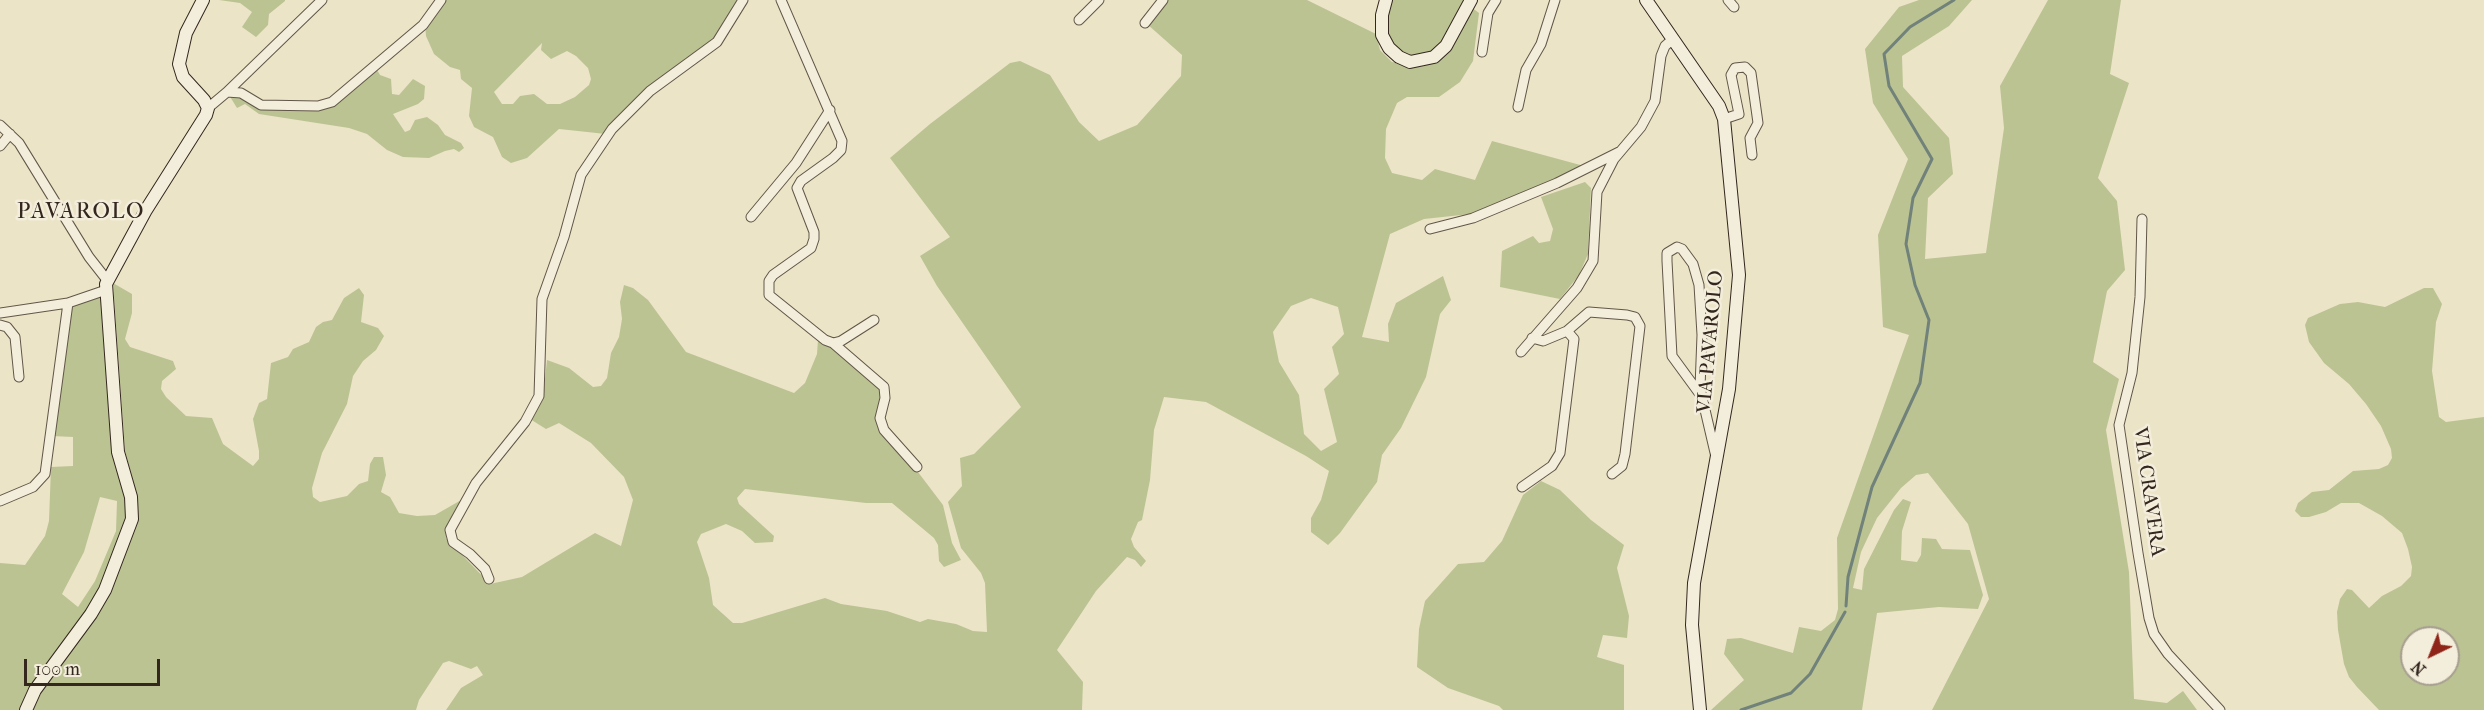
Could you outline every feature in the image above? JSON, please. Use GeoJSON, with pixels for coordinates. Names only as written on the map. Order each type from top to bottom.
{"type":"FeatureCollection","features":[{"type":"Feature","properties":{"kind":"street"},"geometry":{"type":"LineString","coordinates":[[203,0],[186,33],[179,64],[183,77],[204,100],[208,108]]}},
{"type":"Feature","properties":{"kind":"street"},"geometry":{"type":"LineString","coordinates":[[0,313],[68,303],[103,288],[208,108],[322,0]]}},
{"type":"Feature","properties":{"kind":"street"},"geometry":{"type":"LineString","coordinates":[[227,92],[241,93],[261,105],[318,106],[332,102],[423,25],[441,0]]}},
{"type":"Feature","properties":{"kind":"street"},"geometry":{"type":"LineString","coordinates":[[489,579],[485,569],[453,542],[450,530],[476,483],[525,422],[539,396],[542,299],[564,237],[581,175],[612,129],[651,91],[717,42],[743,0]]}},
{"type":"Feature","properties":{"kind":"street"},"geometry":{"type":"LineString","coordinates":[[781,0],[842,141],[841,150],[801,181],[797,188],[814,232],[811,248],[773,275],[768,288],[776,302],[825,340],[833,343],[884,387],[885,398],[880,418],[884,430],[916,467]]}},
{"type":"Feature","properties":{"kind":"street"},"geometry":{"type":"LineString","coordinates":[[1079,20],[1099,0]]}},
{"type":"Feature","properties":{"kind":"street"},"geometry":{"type":"LineString","coordinates":[[1145,22],[1163,0]]}},
{"type":"Feature","properties":{"kind":"street"},"geometry":{"type":"LineString","coordinates":[[1386,0],[1382,15],[1382,35],[1389,48],[1399,57],[1410,62],[1434,57],[1446,46],[1471,0]]}},
{"type":"Feature","properties":{"kind":"street"},"geometry":{"type":"LineString","coordinates":[[1482,52],[1488,14],[1496,0]]}},
{"type":"Feature","properties":{"kind":"street"},"geometry":{"type":"LineString","coordinates":[[1518,107],[1526,69],[1550,22],[1555,0]]}},
{"type":"Feature","properties":{"kind":"street","name":"VIA PAVAROLO"},"geometry":{"type":"LineString","coordinates":[[1646,0],[1719,106],[1724,119],[1739,275],[1729,388],[1694,583],[1692,625],[1700,710]]}},
{"type":"Feature","properties":{"kind":"street"},"geometry":{"type":"LineString","coordinates":[[1521,352],[1577,288],[1593,261],[1597,192],[1621,151],[1641,127],[1655,101],[1661,56],[1665,46],[1673,39]]}},
{"type":"Feature","properties":{"kind":"street"},"geometry":{"type":"LineString","coordinates":[[1724,119],[1739,114],[1731,75],[1738,67],[1745,67],[1750,72],[1758,123],[1750,138],[1752,154]]}},
{"type":"Feature","properties":{"kind":"street"},"geometry":{"type":"LineString","coordinates":[[752,217],[802,155],[830,110]]}},
{"type":"Feature","properties":{"kind":"street"},"geometry":{"type":"LineString","coordinates":[[0,125],[19,143],[89,257],[103,288],[118,452],[131,497],[132,519],[105,590],[91,614],[35,690],[27,710]]}},
{"type":"Feature","properties":{"kind":"street"},"geometry":{"type":"LineString","coordinates":[[0,146],[10,134]]}},
{"type":"Feature","properties":{"kind":"street"},"geometry":{"type":"LineString","coordinates":[[1430,229],[1473,218],[1557,183],[1621,151]]}},
{"type":"Feature","properties":{"kind":"street","name":"VIA CRAVERA"},"geometry":{"type":"LineString","coordinates":[[2142,219],[2140,297],[2132,373],[2119,424],[2138,553],[2149,618],[2154,634],[2168,654],[2220,710]]}},
{"type":"Feature","properties":{"kind":"street"},"geometry":{"type":"LineString","coordinates":[[1702,397],[1672,356],[1667,253],[1677,247],[1682,249],[1693,264],[1699,285],[1702,335],[1700,388],[1716,459]]}},
{"type":"Feature","properties":{"kind":"street"},"geometry":{"type":"LineString","coordinates":[[0,501],[33,487],[45,474],[68,303]]}},
{"type":"Feature","properties":{"kind":"street"},"geometry":{"type":"LineString","coordinates":[[1532,338],[1543,341],[1567,331],[1589,312],[1635,317],[1640,326],[1625,454],[1623,466],[1612,474]]}},
{"type":"Feature","properties":{"kind":"street"},"geometry":{"type":"LineString","coordinates":[[833,343],[841,341],[874,320]]}},
{"type":"Feature","properties":{"kind":"street"},"geometry":{"type":"LineString","coordinates":[[0,325],[7,327],[15,337],[19,377]]}},
{"type":"Feature","properties":{"kind":"street"},"geometry":{"type":"LineString","coordinates":[[1522,487],[1552,466],[1560,453],[1574,339],[1567,331]]}},
{"type":"Feature","properties":{"kind":"green space"},"geometry":{"type":"Polygon","coordinates":[[[219,0],[285,1],[269,14],[268,25],[256,37],[242,27],[252,12],[240,3],[219,0]]]}},
{"type":"Feature","properties":{"kind":"green space"},"geometry":{"type":"Polygon","coordinates":[[[443,0],[742,0],[716,41],[678,68],[606,134],[559,129],[527,158],[511,163],[502,157],[493,137],[474,127],[469,116],[472,88],[461,79],[460,70],[450,67],[434,54],[426,36],[425,23],[443,0]],[[542,43],[494,92],[502,104],[513,104],[520,96],[534,94],[547,104],[560,104],[575,97],[589,85],[591,79],[588,68],[576,56],[567,51],[551,59],[541,50],[542,43]]]}},
{"type":"Feature","properties":{"kind":"green space"},"geometry":{"type":"Polygon","coordinates":[[[1167,0],[1307,0],[1376,34],[1380,50],[1392,62],[1417,67],[1435,61],[1471,7],[1479,13],[1473,61],[1460,82],[1439,97],[1407,97],[1397,103],[1386,129],[1385,158],[1392,173],[1422,180],[1435,169],[1475,180],[1492,141],[1584,166],[1480,213],[1424,219],[1390,234],[1362,337],[1389,342],[1388,324],[1396,303],[1443,276],[1451,300],[1440,314],[1426,377],[1401,428],[1382,455],[1377,482],[1340,533],[1328,545],[1311,532],[1311,518],[1321,500],[1329,471],[1306,456],[1206,402],[1164,397],[1154,430],[1150,480],[1142,520],[1138,522],[1131,539],[1134,547],[1146,561],[1141,567],[1135,560],[1127,557],[1096,591],[1057,650],[1083,682],[1082,710],[446,710],[461,688],[483,675],[477,666],[471,669],[449,661],[443,663],[419,700],[416,710],[33,710],[41,693],[110,593],[138,520],[137,496],[125,451],[113,283],[132,294],[132,313],[125,339],[130,347],[173,361],[176,369],[162,381],[161,389],[166,397],[186,416],[212,418],[223,444],[253,466],[259,459],[259,451],[253,419],[259,403],[267,399],[271,363],[288,357],[293,349],[309,342],[316,327],[332,320],[344,298],[359,288],[364,295],[361,322],[378,328],[384,336],[376,350],[363,361],[353,376],[347,404],[322,453],[312,488],[313,497],[320,502],[347,496],[359,484],[368,481],[370,464],[374,457],[383,457],[386,475],[381,492],[390,497],[399,513],[417,516],[435,515],[463,499],[446,529],[446,538],[490,584],[522,577],[595,533],[621,546],[633,500],[624,477],[591,443],[559,423],[546,429],[530,419],[543,398],[547,360],[569,368],[593,387],[601,386],[607,378],[611,353],[619,337],[622,319],[620,302],[624,285],[633,288],[648,300],[686,352],[794,393],[805,383],[817,354],[818,340],[831,345],[881,387],[883,396],[877,418],[943,505],[952,543],[961,560],[944,567],[939,561],[938,545],[934,538],[892,503],[866,503],[745,489],[737,498],[739,504],[774,536],[773,542],[755,543],[742,531],[726,524],[701,534],[697,542],[709,578],[713,605],[733,623],[742,623],[825,598],[841,604],[887,611],[920,622],[928,619],[956,624],[973,631],[987,632],[985,583],[981,573],[961,548],[948,502],[962,486],[960,458],[974,454],[1021,407],[937,286],[920,256],[950,237],[890,158],[930,124],[1010,63],[1020,61],[1050,75],[1079,122],[1099,141],[1137,125],[1181,76],[1182,55],[1147,24],[1167,0]],[[1311,298],[1291,306],[1273,332],[1279,362],[1299,395],[1304,434],[1321,451],[1337,442],[1324,389],[1339,374],[1332,347],[1344,334],[1338,307],[1311,298]]]}},
{"type":"Feature","properties":{"kind":"green space"},"geometry":{"type":"Polygon","coordinates":[[[1389,0],[1466,0],[1444,44],[1422,58],[1400,54],[1385,34],[1389,0]]]}},
{"type":"Feature","properties":{"kind":"green space"},"geometry":{"type":"Polygon","coordinates":[[[1919,0],[1972,0],[1949,26],[1902,56],[1903,87],[1949,138],[1953,174],[1928,198],[1925,259],[1986,253],[2004,128],[2000,86],[2048,0],[2121,0],[2110,74],[2129,83],[2098,178],[2117,201],[2125,270],[2107,291],[2093,362],[2119,379],[2106,430],[2129,572],[2134,699],[2167,703],[2183,691],[2197,710],[1932,710],[1989,599],[1968,524],[1928,473],[1916,475],[1901,488],[1877,518],[1861,552],[1853,588],[1862,590],[1864,569],[1894,510],[1903,499],[1911,502],[1902,531],[1901,560],[1917,562],[1921,555],[1922,538],[1936,539],[1942,549],[1970,550],[1983,595],[1978,609],[1939,607],[1877,613],[1862,710],[1711,710],[1744,680],[1724,654],[1727,639],[1741,638],[1793,653],[1799,627],[1821,631],[1835,620],[1838,609],[1837,538],[1909,335],[1883,327],[1878,235],[1908,159],[1873,103],[1865,49],[1899,7],[1919,0]]]}},
{"type":"Feature","properties":{"kind":"green space"},"geometry":{"type":"Polygon","coordinates":[[[376,68],[380,75],[391,79],[392,94],[399,95],[413,79],[425,86],[424,99],[418,104],[393,114],[405,132],[410,130],[415,120],[427,117],[438,125],[445,135],[461,143],[464,148],[459,152],[454,149],[429,158],[403,157],[387,150],[367,134],[349,128],[259,114],[245,104],[237,108],[229,95],[241,95],[250,102],[318,108],[376,68]]]}},
{"type":"Feature","properties":{"kind":"green space"},"geometry":{"type":"Polygon","coordinates":[[[1585,182],[1591,188],[1588,254],[1579,275],[1560,299],[1500,287],[1502,251],[1533,236],[1539,243],[1550,241],[1553,229],[1541,197],[1585,182]]]}},
{"type":"Feature","properties":{"kind":"green space"},"geometry":{"type":"Polygon","coordinates":[[[2424,288],[2433,288],[2442,304],[2436,322],[2432,371],[2439,417],[2446,422],[2484,417],[2484,710],[2379,710],[2357,687],[2349,677],[2344,664],[2338,630],[2337,612],[2340,599],[2347,589],[2352,590],[2369,608],[2382,596],[2401,586],[2411,576],[2412,567],[2408,549],[2402,533],[2382,516],[2359,503],[2341,503],[2326,512],[2309,517],[2301,517],[2295,511],[2298,503],[2312,492],[2329,490],[2353,471],[2379,469],[2388,465],[2392,458],[2391,449],[2381,426],[2349,384],[2324,363],[2309,342],[2305,325],[2308,318],[2340,304],[2358,302],[2385,307],[2424,288]]]}},
{"type":"Feature","properties":{"kind":"green space"},"geometry":{"type":"Polygon","coordinates":[[[104,293],[130,519],[103,590],[22,710],[0,710],[0,563],[25,565],[45,536],[49,521],[51,467],[73,466],[73,437],[52,436],[69,305],[104,293]],[[100,497],[84,552],[62,594],[78,607],[95,581],[116,531],[117,501],[100,497]]]}},
{"type":"Feature","properties":{"kind":"green space"},"geometry":{"type":"Polygon","coordinates":[[[1541,481],[1560,490],[1591,520],[1624,545],[1617,568],[1629,616],[1627,638],[1603,635],[1597,657],[1624,665],[1624,710],[1503,710],[1499,706],[1448,688],[1417,667],[1419,629],[1425,601],[1458,564],[1484,562],[1502,541],[1523,495],[1541,481]]]}},
{"type":"Feature","properties":{"kind":"waterway"},"geometry":{"type":"LineString","coordinates":[[1846,606],[1848,577],[1872,487],[1920,383],[1929,320],[1915,285],[1906,244],[1913,198],[1932,159],[1889,86],[1884,54],[1910,27],[1954,0]]}},
{"type":"Feature","properties":{"kind":"waterway"},"geometry":{"type":"LineString","coordinates":[[1741,710],[1791,693],[1810,674],[1845,612]]}},
{"type":"Feature","properties":{"kind":"district","name":"PAVAROLO"},"geometry":{"type":"Point","coordinates":[81,213]}}]}
